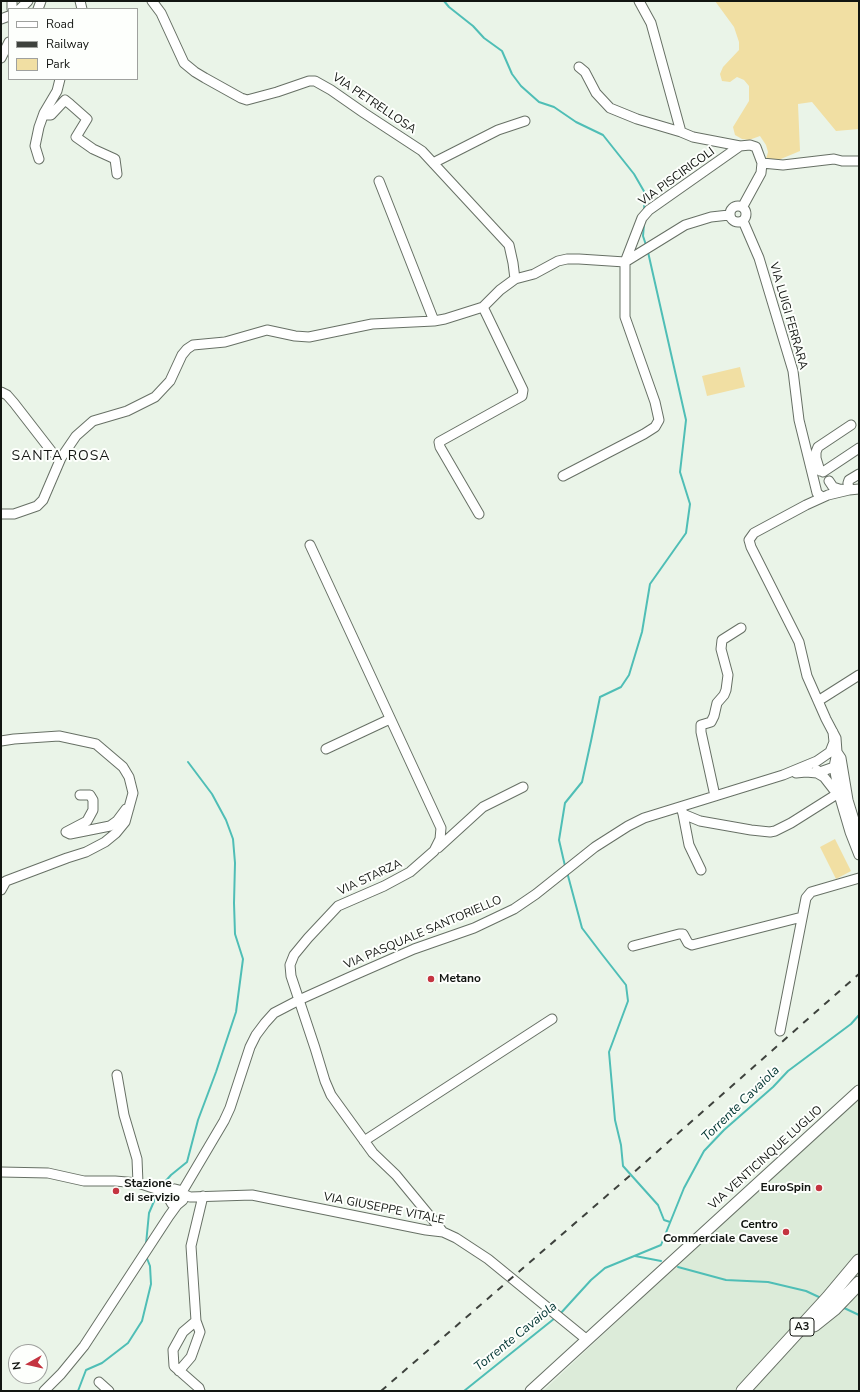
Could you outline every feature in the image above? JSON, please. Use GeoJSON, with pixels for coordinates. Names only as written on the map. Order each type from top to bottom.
{"type":"FeatureCollection","features":[{"type":"Feature","properties":{"kind":"highway","name":"A3"},"geometry":{"type":"LineString","coordinates":[[753,1391],[814,1325],[857,1266]]}},
{"type":"Feature","properties":{"kind":"highway","name":"A3"},"geometry":{"type":"LineString","coordinates":[[742,1391],[857,1266]]}},
{"type":"Feature","properties":{"kind":"highway"},"geometry":{"type":"LineString","coordinates":[[814,1325],[834,1309],[859,1283]]}},
{"type":"Feature","properties":{"kind":"main road","name":"VIA VENTICINQUE LUGLIO"},"geometry":{"type":"LineString","coordinates":[[531,1391],[586,1339],[859,1091]]}},
{"type":"Feature","properties":{"kind":"street","name":"VIA PETRELLOSA"},"geometry":{"type":"LineString","coordinates":[[152,1],[161,13],[180,58],[184,63],[195,72],[241,98],[247,100],[278,92],[309,81],[315,81],[422,151],[509,245],[515,279]]}},
{"type":"Feature","properties":{"kind":"street"},"geometry":{"type":"LineString","coordinates":[[639,1],[651,24],[681,132]]}},
{"type":"Feature","properties":{"kind":"street"},"geometry":{"type":"LineString","coordinates":[[1,58],[8,44]]}},
{"type":"Feature","properties":{"kind":"street"},"geometry":{"type":"LineString","coordinates":[[579,67],[585,72],[596,93],[610,108],[637,119],[693,136],[740,146],[750,145],[756,147],[762,163],[783,165],[834,159],[842,161],[859,161]]}},
{"type":"Feature","properties":{"kind":"street"},"geometry":{"type":"LineString","coordinates":[[39,159],[35,146],[39,127],[44,113],[57,90],[60,80]]}},
{"type":"Feature","properties":{"kind":"street"},"geometry":{"type":"LineString","coordinates":[[44,113],[46,115],[51,115],[64,100],[70,104],[87,119],[76,138],[115,158],[117,174]]}},
{"type":"Feature","properties":{"kind":"street"},"geometry":{"type":"LineString","coordinates":[[433,163],[498,130],[525,121]]}},
{"type":"Feature","properties":{"kind":"street","name":"VIA PISCIRICOLI"},"geometry":{"type":"LineString","coordinates":[[626,259],[642,218],[649,210],[740,146]]}},
{"type":"Feature","properties":{"kind":"street","name":"VIA LUIGI FERRARA"},"geometry":{"type":"LineString","coordinates":[[762,163],[760,173],[743,206],[746,215],[743,221],[759,258],[792,370],[799,420],[821,475]]}},
{"type":"Feature","properties":{"kind":"street"},"geometry":{"type":"LineString","coordinates":[[379,182],[434,321]]}},
{"type":"Feature","properties":{"kind":"street","name":"VIA LUIGI FERRARA"},"geometry":{"type":"LineString","coordinates":[[730,215],[730,210],[732,208],[743,206]]}},
{"type":"Feature","properties":{"kind":"street"},"geometry":{"type":"LineString","coordinates":[[1,514],[14,514],[37,506],[43,500],[62,458],[76,436],[93,421],[127,411],[155,397],[170,381],[182,355],[193,345],[225,342],[267,330],[295,336],[309,337],[372,324],[434,321],[457,316],[483,307],[500,290],[515,279],[534,274],[551,264],[567,259],[626,259],[638,254],[662,238],[686,225],[712,217],[730,215],[731,219],[735,222],[743,221]]}},
{"type":"Feature","properties":{"kind":"street"},"geometry":{"type":"LineString","coordinates":[[563,476],[644,434],[655,427],[659,420],[655,402],[625,317],[626,259]]}},
{"type":"Feature","properties":{"kind":"street"},"geometry":{"type":"LineString","coordinates":[[479,514],[440,447],[439,442],[522,396],[523,390],[483,307]]}},
{"type":"Feature","properties":{"kind":"street"},"geometry":{"type":"LineString","coordinates":[[1,392],[14,403],[52,452],[62,458]]}},
{"type":"Feature","properties":{"kind":"street"},"geometry":{"type":"LineString","coordinates":[[825,496],[830,490],[821,475],[816,458],[816,452],[818,447],[851,425]]}},
{"type":"Feature","properties":{"kind":"street"},"geometry":{"type":"LineString","coordinates":[[806,505],[821,475],[859,448]]}},
{"type":"Feature","properties":{"kind":"street"},"geometry":{"type":"LineString","coordinates":[[849,490],[849,480],[859,474]]}},
{"type":"Feature","properties":{"kind":"street"},"geometry":{"type":"LineString","coordinates":[[821,475],[833,487],[849,490]]}},
{"type":"Feature","properties":{"kind":"street"},"geometry":{"type":"LineString","coordinates":[[821,475],[819,496],[825,496]]}},
{"type":"Feature","properties":{"kind":"street"},"geometry":{"type":"LineString","coordinates":[[833,752],[833,732],[807,676],[800,642],[751,547],[749,540],[754,533],[825,496],[859,488]]}},
{"type":"Feature","properties":{"kind":"street","name":"VIA STARZA"},"geometry":{"type":"LineString","coordinates":[[310,544],[441,828],[440,839],[434,851],[410,872],[384,886],[338,906],[294,955],[290,965],[290,976],[331,1096],[372,1153],[396,1175],[443,1232]]}},
{"type":"Feature","properties":{"kind":"street"},"geometry":{"type":"LineString","coordinates":[[715,796],[701,725],[711,722],[717,702],[724,695],[726,690],[728,675],[721,649],[722,640],[741,628]]}},
{"type":"Feature","properties":{"kind":"street"},"geometry":{"type":"LineString","coordinates":[[818,701],[859,675]]}},
{"type":"Feature","properties":{"kind":"street"},"geometry":{"type":"LineString","coordinates":[[326,749],[390,719]]}},
{"type":"Feature","properties":{"kind":"street"},"geometry":{"type":"LineString","coordinates":[[1,741],[59,736],[96,744],[123,766],[129,777],[133,793],[125,822],[116,833],[105,842],[86,852],[66,858],[4,882],[1,890]]}},
{"type":"Feature","properties":{"kind":"street"},"geometry":{"type":"LineString","coordinates":[[783,776],[817,762],[833,752]]}},
{"type":"Feature","properties":{"kind":"street"},"geometry":{"type":"LineString","coordinates":[[833,752],[841,758],[838,767],[838,796]]}},
{"type":"Feature","properties":{"kind":"street"},"geometry":{"type":"LineString","coordinates":[[817,762],[838,767]]}},
{"type":"Feature","properties":{"kind":"street"},"geometry":{"type":"LineString","coordinates":[[817,762],[817,773]]}},
{"type":"Feature","properties":{"kind":"street"},"geometry":{"type":"LineString","coordinates":[[783,776],[806,772],[817,773],[838,767]]}},
{"type":"Feature","properties":{"kind":"street"},"geometry":{"type":"LineString","coordinates":[[838,767],[859,836]]}},
{"type":"Feature","properties":{"kind":"street"},"geometry":{"type":"LineString","coordinates":[[817,773],[824,777],[838,796],[859,855]]}},
{"type":"Feature","properties":{"kind":"street","name":"VIA PASQUALE SANTORIELLO"},"geometry":{"type":"LineString","coordinates":[[44,1391],[61,1374],[84,1346],[169,1216],[178,1195],[224,1121],[230,1108],[250,1047],[256,1035],[265,1022],[274,1013],[298,1000],[414,949],[474,928],[514,909],[536,894],[595,847],[628,826],[644,818],[682,810],[715,796],[783,776]]}},
{"type":"Feature","properties":{"kind":"street"},"geometry":{"type":"LineString","coordinates":[[434,851],[483,807],[523,787]]}},
{"type":"Feature","properties":{"kind":"street"},"geometry":{"type":"LineString","coordinates":[[80,795],[90,795],[93,800],[93,810],[87,821],[66,832],[70,834],[110,826],[117,821],[126,809],[130,808]]}},
{"type":"Feature","properties":{"kind":"street"},"geometry":{"type":"LineString","coordinates":[[682,810],[700,821],[770,832],[791,823],[838,796]]}},
{"type":"Feature","properties":{"kind":"street"},"geometry":{"type":"LineString","coordinates":[[682,810],[689,845],[701,870]]}},
{"type":"Feature","properties":{"kind":"street"},"geometry":{"type":"LineString","coordinates":[[780,1031],[806,898],[811,892],[859,878]]}},
{"type":"Feature","properties":{"kind":"street"},"geometry":{"type":"LineString","coordinates":[[633,946],[679,934],[683,934],[688,943],[692,945],[802,918]]}},
{"type":"Feature","properties":{"kind":"street"},"geometry":{"type":"LineString","coordinates":[[364,1141],[552,1019]]}},
{"type":"Feature","properties":{"kind":"street"},"geometry":{"type":"LineString","coordinates":[[117,1075],[124,1115],[137,1159],[138,1183]]}},
{"type":"Feature","properties":{"kind":"street","name":"VIA GIUSEPPE VITALE"},"geometry":{"type":"LineString","coordinates":[[1,1172],[48,1173],[84,1181],[138,1183],[178,1195],[252,1195],[426,1230],[443,1232],[456,1238],[488,1259],[565,1320],[586,1339]]}},
{"type":"Feature","properties":{"kind":"street"},"geometry":{"type":"LineString","coordinates":[[179,1371],[191,1357],[200,1332],[196,1320],[191,1246],[178,1195],[194,1194],[190,1187],[193,1173]]}},
{"type":"Feature","properties":{"kind":"street"},"geometry":{"type":"LineString","coordinates":[[196,1320],[183,1332],[173,1350],[174,1366],[200,1388],[200,1391]]}},
{"type":"Feature","properties":{"kind":"street"},"geometry":{"type":"LineString","coordinates":[[541,1391],[547,1376]]}},
{"type":"Feature","properties":{"kind":"street"},"geometry":{"type":"LineString","coordinates":[[99,1382],[109,1391]]}},
{"type":"Feature","properties":{"kind":"shaded area"},"geometry":{"type":"Polygon","coordinates":[[[859,1094],[859,1391],[543,1391],[559,1376],[859,1094]]]}},
{"type":"Feature","properties":{"kind":"green space"},"geometry":{"type":"Polygon","coordinates":[[[715,1],[859,1],[859,129],[836,131],[812,102],[798,104],[800,151],[764,166],[768,152],[766,145],[760,136],[749,140],[742,139],[735,135],[733,127],[749,101],[749,86],[744,80],[737,77],[730,82],[722,81],[720,74],[723,67],[739,50],[739,42],[734,27],[715,1]]]}},
{"type":"Feature","properties":{"kind":"green space"},"geometry":{"type":"Polygon","coordinates":[[[740,367],[745,387],[707,396],[702,376],[740,367]]]}},
{"type":"Feature","properties":{"kind":"green space"},"geometry":{"type":"Polygon","coordinates":[[[835,839],[851,871],[836,879],[820,847],[835,839]]]}},
{"type":"Feature","properties":{"kind":"waterway"},"geometry":{"type":"LineString","coordinates":[[444,1],[449,7],[473,26],[484,38],[502,51],[512,74],[521,86],[539,102],[554,107],[576,122],[603,135],[634,174],[645,193],[644,210]]}},
{"type":"Feature","properties":{"kind":"waterway"},"geometry":{"type":"LineString","coordinates":[[644,224],[643,236],[646,245]]}},
{"type":"Feature","properties":{"kind":"waterway"},"geometry":{"type":"LineString","coordinates":[[565,866],[559,840],[565,803],[582,782],[600,697],[621,687],[629,675],[642,632],[650,584],[686,533],[690,504],[680,472],[686,420],[648,252]]}},
{"type":"Feature","properties":{"kind":"waterway"},"geometry":{"type":"LineString","coordinates":[[160,1188],[171,1175],[187,1162],[198,1120],[236,1012],[243,959],[235,934],[235,863],[233,839],[226,820],[212,794],[188,762]]}},
{"type":"Feature","properties":{"kind":"waterway"},"geometry":{"type":"LineString","coordinates":[[567,872],[582,928],[626,985],[628,1001],[609,1052],[615,1120],[621,1145],[623,1166],[658,1205],[664,1220],[670,1222]]}},
{"type":"Feature","properties":{"kind":"waterway","name":"Torrente Cavaiola"},"geometry":{"type":"LineString","coordinates":[[560,1314],[591,1280],[605,1268],[661,1245],[684,1188],[704,1151],[724,1130],[773,1087],[788,1071],[851,1024],[859,1015]]}},
{"type":"Feature","properties":{"kind":"waterway"},"geometry":{"type":"LineString","coordinates":[[146,1244],[149,1213],[158,1192]]}},
{"type":"Feature","properties":{"kind":"waterway"},"geometry":{"type":"LineString","coordinates":[[78,1391],[86,1370],[102,1363],[128,1343],[142,1321],[151,1284],[150,1266],[146,1256]]}},
{"type":"Feature","properties":{"kind":"waterway"},"geometry":{"type":"LineString","coordinates":[[635,1256],[661,1261]]}},
{"type":"Feature","properties":{"kind":"waterway"},"geometry":{"type":"LineString","coordinates":[[678,1267],[726,1280],[768,1282],[806,1291],[821,1298]]}},
{"type":"Feature","properties":{"kind":"waterway"},"geometry":{"type":"LineString","coordinates":[[842,1307],[859,1315]]}},
{"type":"Feature","properties":{"kind":"waterway","name":"Torrente Cavaiola"},"geometry":{"type":"LineString","coordinates":[[464,1391],[555,1318]]}},
{"type":"Feature","properties":{"kind":"railway"},"geometry":{"type":"LineString","coordinates":[[381,1391],[633,1173],[859,974]]}},
{"type":"Feature","properties":{"kind":"place","name":"Metano"},"geometry":{"type":"Point","coordinates":[431,979]}},
{"type":"Feature","properties":{"kind":"place","name":"EuroSpin"},"geometry":{"type":"Point","coordinates":[819,1188]}},
{"type":"Feature","properties":{"kind":"place","name":"Stazione di servizio"},"geometry":{"type":"Point","coordinates":[116,1191]}},
{"type":"Feature","properties":{"kind":"place","name":"Centro Commerciale Cavese"},"geometry":{"type":"Point","coordinates":[786,1232]}},
{"type":"Feature","properties":{"kind":"district","name":"SANTA ROSA"},"geometry":{"type":"Point","coordinates":[61,457]}}]}
